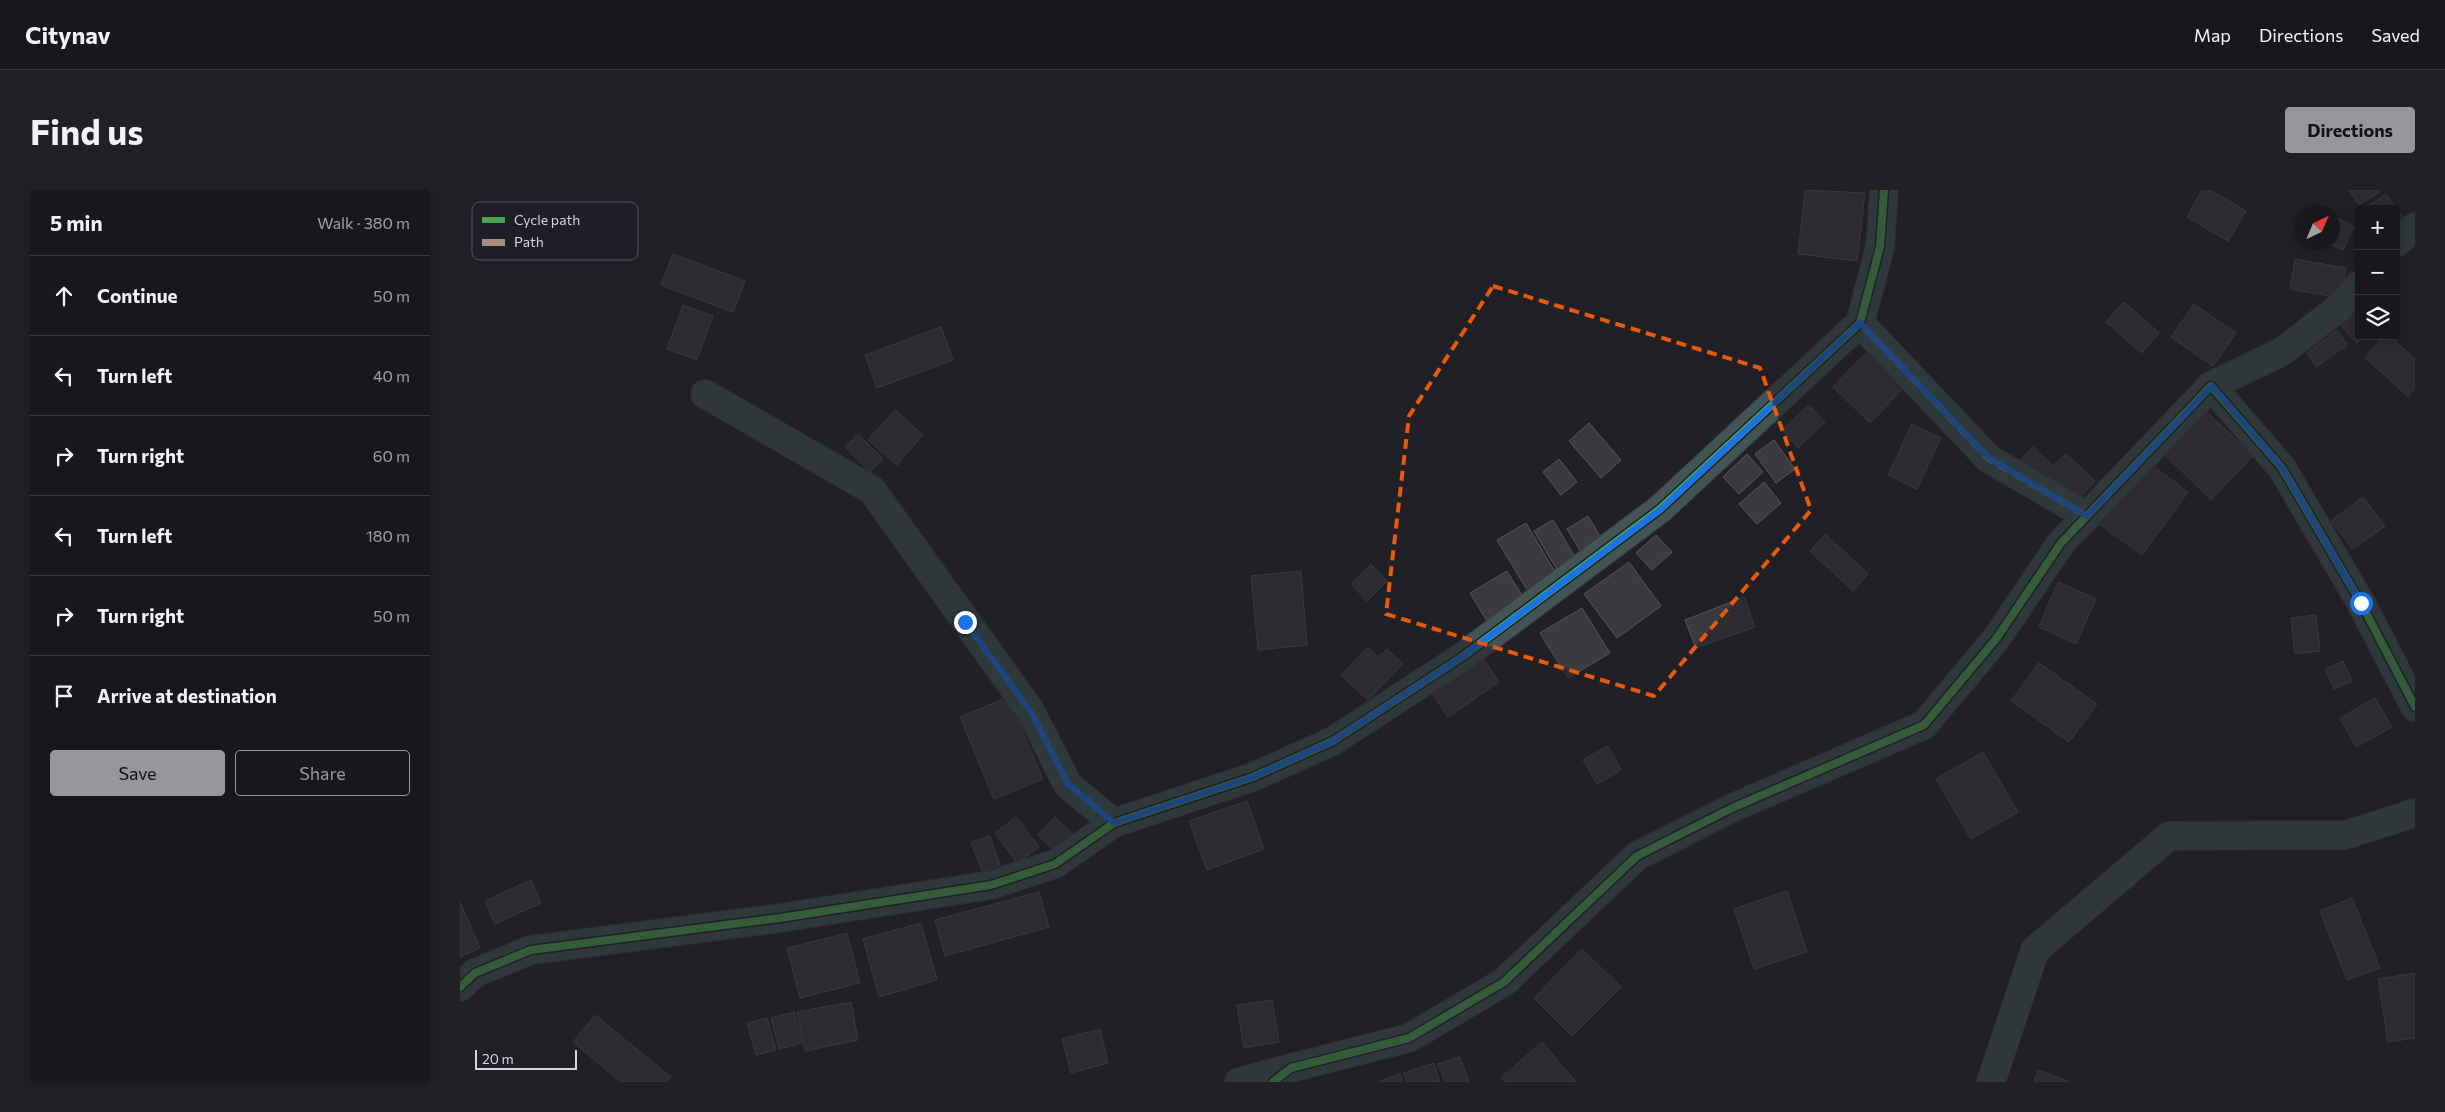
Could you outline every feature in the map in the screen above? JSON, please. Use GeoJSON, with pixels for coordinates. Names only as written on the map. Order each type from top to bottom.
{"type":"FeatureCollection","features":[{"type":"Feature","properties":{"kind":"street"},"geometry":{"type":"LineString","coordinates":[[460,987],[475,973],[531,950],[780,918],[990,884],[1055,864],[1114,823],[1253,777],[1333,741],[1462,657],[1660,510],[1860,323],[1880,247],[1884,190]]}},
{"type":"Feature","properties":{"kind":"street"},"geometry":{"type":"LineString","coordinates":[[2400,240],[2415,228]]}},
{"type":"Feature","properties":{"kind":"street"},"geometry":{"type":"LineString","coordinates":[[1238,1082],[1282,1075],[1409,1038],[1504,982],[1637,856],[1732,808],[1924,725],[1996,639],[2061,543],[2212,386],[2283,351],[2336,310],[2355,289]]}},
{"type":"Feature","properties":{"kind":"street"},"geometry":{"type":"LineString","coordinates":[[1860,323],[1989,458],[2087,516]]}},
{"type":"Feature","properties":{"kind":"street"},"geometry":{"type":"LineString","coordinates":[[2212,386],[2282,468],[2361,603],[2415,707]]}},
{"type":"Feature","properties":{"kind":"street"},"geometry":{"type":"LineString","coordinates":[[705,394],[872,490],[1031,712],[1068,784],[1114,823]]}},
{"type":"Feature","properties":{"kind":"street"},"geometry":{"type":"LineString","coordinates":[[1991,1082],[2035,950],[2169,836],[2345,835],[2415,812]]}},
{"type":"Feature","properties":{"kind":"highlighted area"},"geometry":{"type":"Polygon","coordinates":[[[1493,286],[1760,368],[1811,510],[1654,696],[1386,614],[1409,416],[1493,286]]]}},
{"type":"Feature","properties":{"kind":"building"},"geometry":{"type":"Polygon","coordinates":[[[1805,190],[1865,193],[1857,261],[1798,254],[1805,190]]]}},
{"type":"Feature","properties":{"kind":"building"},"geometry":{"type":"Polygon","coordinates":[[[2202,190],[2210,190],[2246,211],[2228,241],[2187,217],[2202,190]]]}},
{"type":"Feature","properties":{"kind":"building"},"geometry":{"type":"Polygon","coordinates":[[[2349,190],[2378,190],[2380,192],[2359,205],[2349,190]]]}},
{"type":"Feature","properties":{"kind":"building"},"geometry":{"type":"Polygon","coordinates":[[[2386,194],[2394,205],[2370,205],[2386,194]]]}},
{"type":"Feature","properties":{"kind":"building"},"geometry":{"type":"Polygon","coordinates":[[[2400,213],[2405,220],[2400,224],[2400,213]]]}},
{"type":"Feature","properties":{"kind":"building"},"geometry":{"type":"Polygon","coordinates":[[[2340,219],[2354,226],[2343,250],[2340,249],[2340,219]]]}},
{"type":"Feature","properties":{"kind":"building"},"geometry":{"type":"Polygon","coordinates":[[[673,254],[745,281],[733,312],[661,285],[673,254]]]}},
{"type":"Feature","properties":{"kind":"building"},"geometry":{"type":"Polygon","coordinates":[[[2295,259],[2346,268],[2341,298],[2290,289],[2295,259]]]}},
{"type":"Feature","properties":{"kind":"building"},"geometry":{"type":"Polygon","coordinates":[[[2124,302],[2159,333],[2142,353],[2106,322],[2124,302]]]}},
{"type":"Feature","properties":{"kind":"building"},"geometry":{"type":"Polygon","coordinates":[[[2194,304],[2236,333],[2213,366],[2171,337],[2194,304]]]}},
{"type":"Feature","properties":{"kind":"building"},"geometry":{"type":"Polygon","coordinates":[[[683,305],[713,316],[697,360],[667,349],[683,305]]]}},
{"type":"Feature","properties":{"kind":"building"},"geometry":{"type":"Polygon","coordinates":[[[2355,312],[2355,340],[2360,340],[2357,343],[2341,325],[2355,312]]]}},
{"type":"Feature","properties":{"kind":"building"},"geometry":{"type":"Polygon","coordinates":[[[941,327],[953,360],[877,388],[865,355],[941,327]]]}},
{"type":"Feature","properties":{"kind":"building"},"geometry":{"type":"Polygon","coordinates":[[[2337,330],[2347,345],[2316,367],[2307,353],[2337,330]]]}},
{"type":"Feature","properties":{"kind":"building"},"geometry":{"type":"Polygon","coordinates":[[[2381,340],[2394,340],[2415,359],[2415,388],[2408,396],[2365,358],[2381,340]]]}},
{"type":"Feature","properties":{"kind":"building"},"geometry":{"type":"Polygon","coordinates":[[[1872,347],[1909,382],[1870,423],[1833,387],[1872,347]]]}},
{"type":"Feature","properties":{"kind":"building"},"geometry":{"type":"Polygon","coordinates":[[[1809,405],[1825,422],[1798,448],[1782,430],[1809,405]]]}},
{"type":"Feature","properties":{"kind":"building"},"geometry":{"type":"Polygon","coordinates":[[[2204,409],[2253,456],[2211,500],[2162,452],[2204,409]]]}},
{"type":"Feature","properties":{"kind":"building"},"geometry":{"type":"Polygon","coordinates":[[[895,410],[923,435],[897,465],[868,440],[895,410]]]}},
{"type":"Feature","properties":{"kind":"building"},"geometry":{"type":"Polygon","coordinates":[[[1589,423],[1621,460],[1601,478],[1569,441],[1589,423]]]}},
{"type":"Feature","properties":{"kind":"building"},"geometry":{"type":"Polygon","coordinates":[[[1912,424],[1941,438],[1917,489],[1888,475],[1912,424]]]}},
{"type":"Feature","properties":{"kind":"building"},"geometry":{"type":"Polygon","coordinates":[[[858,434],[883,459],[870,472],[845,447],[858,434]]]}},
{"type":"Feature","properties":{"kind":"building"},"geometry":{"type":"Polygon","coordinates":[[[1774,440],[1795,469],[1776,483],[1755,454],[1774,440]]]}},
{"type":"Feature","properties":{"kind":"building"},"geometry":{"type":"Polygon","coordinates":[[[2033,447],[2053,466],[2066,454],[2095,481],[2079,499],[2058,480],[2050,489],[2020,461],[2033,447]]]}},
{"type":"Feature","properties":{"kind":"building"},"geometry":{"type":"Polygon","coordinates":[[[1747,454],[1763,472],[1739,494],[1723,477],[1747,454]]]}},
{"type":"Feature","properties":{"kind":"building"},"geometry":{"type":"Polygon","coordinates":[[[1559,459],[1577,482],[1561,495],[1543,472],[1559,459]]]}},
{"type":"Feature","properties":{"kind":"building"},"geometry":{"type":"Polygon","coordinates":[[[2145,460],[2188,492],[2142,555],[2098,523],[2145,460]]]}},
{"type":"Feature","properties":{"kind":"building"},"geometry":{"type":"Polygon","coordinates":[[[1764,482],[1781,503],[1757,524],[1739,504],[1764,482]]]}},
{"type":"Feature","properties":{"kind":"building"},"geometry":{"type":"Polygon","coordinates":[[[2363,497],[2385,526],[2353,549],[2331,521],[2363,497]]]}},
{"type":"Feature","properties":{"kind":"building"},"geometry":{"type":"Polygon","coordinates":[[[1588,516],[1604,543],[1583,555],[1567,529],[1588,516]]]}},
{"type":"Feature","properties":{"kind":"building"},"geometry":{"type":"Polygon","coordinates":[[[1553,520],[1578,562],[1559,573],[1534,531],[1553,520]]]}},
{"type":"Feature","properties":{"kind":"building"},"geometry":{"type":"Polygon","coordinates":[[[1526,523],[1558,577],[1529,593],[1497,540],[1526,523]]]}},
{"type":"Feature","properties":{"kind":"building"},"geometry":{"type":"Polygon","coordinates":[[[1825,534],[1868,574],[1853,591],[1810,551],[1825,534]]]}},
{"type":"Feature","properties":{"kind":"building"},"geometry":{"type":"Polygon","coordinates":[[[1656,535],[1672,552],[1652,570],[1636,553],[1656,535]]]}},
{"type":"Feature","properties":{"kind":"building"},"geometry":{"type":"Polygon","coordinates":[[[1629,562],[1661,606],[1617,638],[1584,594],[1629,562]]]}},
{"type":"Feature","properties":{"kind":"building"},"geometry":{"type":"Polygon","coordinates":[[[1371,564],[1387,581],[1367,601],[1351,584],[1371,564]]]}},
{"type":"Feature","properties":{"kind":"building"},"geometry":{"type":"Polygon","coordinates":[[[1301,571],[1307,645],[1258,650],[1251,576],[1301,571]]]}},
{"type":"Feature","properties":{"kind":"building"},"geometry":{"type":"Polygon","coordinates":[[[1507,571],[1524,599],[1487,621],[1470,593],[1507,571]]]}},
{"type":"Feature","properties":{"kind":"building"},"geometry":{"type":"Polygon","coordinates":[[[2058,582],[2096,599],[2076,644],[2039,627],[2058,582]]]}},
{"type":"Feature","properties":{"kind":"building"},"geometry":{"type":"Polygon","coordinates":[[[1744,597],[1755,627],[1696,648],[1685,620],[1744,597]]]}},
{"type":"Feature","properties":{"kind":"building"},"geometry":{"type":"Polygon","coordinates":[[[1582,608],[1610,653],[1568,678],[1540,633],[1582,608]]]}},
{"type":"Feature","properties":{"kind":"building"},"geometry":{"type":"Polygon","coordinates":[[[2316,615],[2320,651],[2295,654],[2291,618],[2316,615]]]}},
{"type":"Feature","properties":{"kind":"building"},"geometry":{"type":"Polygon","coordinates":[[[1368,647],[1378,657],[1387,649],[1403,664],[1368,700],[1341,675],[1368,647]]]}},
{"type":"Feature","properties":{"kind":"building"},"geometry":{"type":"Polygon","coordinates":[[[1481,655],[1499,682],[1448,717],[1429,689],[1481,655]]]}},
{"type":"Feature","properties":{"kind":"building"},"geometry":{"type":"Polygon","coordinates":[[[2343,661],[2352,681],[2334,689],[2325,669],[2343,661]]]}},
{"type":"Feature","properties":{"kind":"building"},"geometry":{"type":"Polygon","coordinates":[[[2039,663],[2097,704],[2069,742],[2011,701],[2039,663]]]}},
{"type":"Feature","properties":{"kind":"building"},"geometry":{"type":"Polygon","coordinates":[[[1008,697],[1043,779],[994,799],[960,717],[1008,697]]]}},
{"type":"Feature","properties":{"kind":"building"},"geometry":{"type":"Polygon","coordinates":[[[2375,698],[2392,727],[2356,747],[2340,718],[2375,698]]]}},
{"type":"Feature","properties":{"kind":"building"},"geometry":{"type":"Polygon","coordinates":[[[1608,746],[1621,770],[1597,784],[1583,760],[1608,746]]]}},
{"type":"Feature","properties":{"kind":"building"},"geometry":{"type":"Polygon","coordinates":[[[1983,752],[2018,812],[1971,839],[1936,779],[1983,752]]]}},
{"type":"Feature","properties":{"kind":"building"},"geometry":{"type":"Polygon","coordinates":[[[1247,801],[1264,849],[1207,870],[1189,821],[1247,801]]]}},
{"type":"Feature","properties":{"kind":"building"},"geometry":{"type":"Polygon","coordinates":[[[1016,817],[1039,847],[1017,863],[995,833],[1016,817]]]}},
{"type":"Feature","properties":{"kind":"building"},"geometry":{"type":"Polygon","coordinates":[[[1055,817],[1074,835],[1057,853],[1038,835],[1055,817]]]}},
{"type":"Feature","properties":{"kind":"building"},"geometry":{"type":"Polygon","coordinates":[[[990,836],[1000,865],[982,871],[971,842],[990,836]]]}},
{"type":"Feature","properties":{"kind":"building"},"geometry":{"type":"Polygon","coordinates":[[[531,880],[541,903],[495,924],[485,901],[531,880]]]}},
{"type":"Feature","properties":{"kind":"building"},"geometry":{"type":"Polygon","coordinates":[[[1787,891],[1807,952],[1754,969],[1734,909],[1787,891]]]}},
{"type":"Feature","properties":{"kind":"building"},"geometry":{"type":"Polygon","coordinates":[[[1039,892],[1049,927],[945,956],[935,920],[1039,892]]]}},
{"type":"Feature","properties":{"kind":"building"},"geometry":{"type":"Polygon","coordinates":[[[2352,898],[2380,968],[2347,980],[2320,911],[2352,898]]]}},
{"type":"Feature","properties":{"kind":"building"},"geometry":{"type":"Polygon","coordinates":[[[460,902],[480,948],[460,957],[460,902]]]}},
{"type":"Feature","properties":{"kind":"building"},"geometry":{"type":"Polygon","coordinates":[[[921,923],[937,980],[879,997],[863,939],[921,923]]]}},
{"type":"Feature","properties":{"kind":"building"},"geometry":{"type":"Polygon","coordinates":[[[847,933],[860,983],[800,998],[787,948],[847,933]]]}},
{"type":"Feature","properties":{"kind":"building"},"geometry":{"type":"Polygon","coordinates":[[[1582,949],[1621,987],[1572,1036],[1534,998],[1582,949]]]}},
{"type":"Feature","properties":{"kind":"building"},"geometry":{"type":"Polygon","coordinates":[[[2415,973],[2415,1038],[2388,1042],[2378,979],[2415,973]]]}},
{"type":"Feature","properties":{"kind":"building"},"geometry":{"type":"Polygon","coordinates":[[[1272,1000],[1279,1042],[1244,1048],[1237,1005],[1272,1000]]]}},
{"type":"Feature","properties":{"kind":"building"},"geometry":{"type":"Polygon","coordinates":[[[851,1002],[858,1040],[805,1051],[797,1012],[851,1002]]]}},
{"type":"Feature","properties":{"kind":"building"},"geometry":{"type":"Polygon","coordinates":[[[794,1012],[802,1043],[779,1049],[771,1018],[794,1012]]]}},
{"type":"Feature","properties":{"kind":"building"},"geometry":{"type":"Polygon","coordinates":[[[595,1015],[671,1077],[666,1082],[621,1082],[573,1042],[595,1015]]]}},
{"type":"Feature","properties":{"kind":"building"},"geometry":{"type":"Polygon","coordinates":[[[767,1018],[776,1050],[756,1055],[747,1023],[767,1018]]]}},
{"type":"Feature","properties":{"kind":"building"},"geometry":{"type":"Polygon","coordinates":[[[1100,1029],[1108,1063],[1071,1073],[1062,1039],[1100,1029]]]}},
{"type":"Feature","properties":{"kind":"building"},"geometry":{"type":"Polygon","coordinates":[[[1542,1042],[1576,1082],[1505,1082],[1501,1078],[1542,1042]]]}},
{"type":"Feature","properties":{"kind":"building"},"geometry":{"type":"Polygon","coordinates":[[[1460,1057],[1469,1082],[1445,1082],[1438,1064],[1460,1057]]]}},
{"type":"Feature","properties":{"kind":"building"},"geometry":{"type":"Polygon","coordinates":[[[1434,1063],[1440,1082],[1407,1082],[1404,1073],[1434,1063]]]}},
{"type":"Feature","properties":{"kind":"building"},"geometry":{"type":"Polygon","coordinates":[[[2038,1070],[2070,1082],[2034,1082],[2038,1070]]]}},
{"type":"Feature","properties":{"kind":"building"},"geometry":{"type":"Polygon","coordinates":[[[1400,1074],[1403,1082],[1378,1082],[1400,1074]]]}},
{"type":"Feature","properties":{"kind":"marked path"},"geometry":{"type":"LineString","coordinates":[[1860,323],[1989,459],[2087,516]]}},
{"type":"Feature","properties":{"kind":"cycle path"},"geometry":{"type":"LineString","coordinates":[[460,987],[475,973],[531,950],[780,918],[991,885],[1055,864],[1114,823],[1253,777],[1333,741],[1462,657],[1660,509],[1860,323],[1880,247],[1884,190]]}},
{"type":"Feature","properties":{"kind":"cycle path"},"geometry":{"type":"LineString","coordinates":[[1273,1082],[1291,1068],[1409,1038],[1504,982],[1637,856],[1732,808],[1924,725],[1996,639],[2061,543],[2211,386],[2282,468],[2361,603],[2415,707]]}},
{"type":"Feature","properties":{"kind":"route"},"geometry":{"type":"LineString","coordinates":[[965,622],[1031,712],[1068,784],[1114,823],[1253,777],[1333,741],[1462,657],[1660,510],[1860,323],[1989,458],[2087,516],[2212,386],[2282,468],[2361,603]]}}]}
